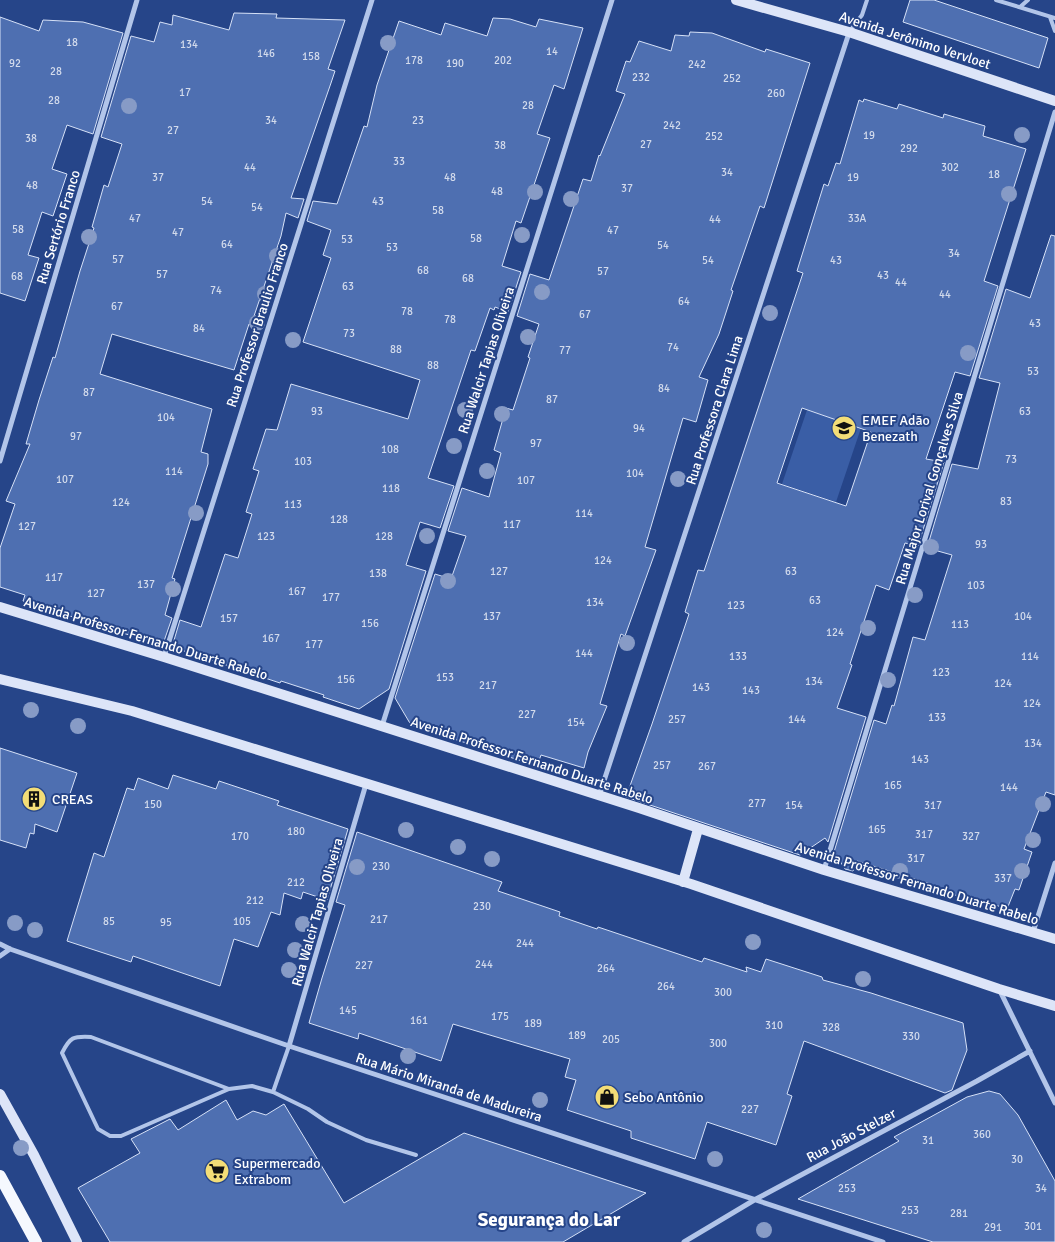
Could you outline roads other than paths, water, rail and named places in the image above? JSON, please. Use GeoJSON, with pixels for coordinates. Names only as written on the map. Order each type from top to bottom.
{"type":"FeatureCollection","features":[{"type":"Feature","properties":{"kind":"main road"},"geometry":{"type":"LineString","coordinates":[[0,1176],[36,1242]]}},
{"type":"Feature","properties":{"kind":"street","name":"Rua Sertório Franco"},"geometry":{"type":"LineString","coordinates":[[0,461],[137,0]]}},
{"type":"Feature","properties":{"kind":"street","name":"Rua Professor Braulio Franco"},"geometry":{"type":"LineString","coordinates":[[164,657],[372,0]]}},
{"type":"Feature","properties":{"kind":"street","name":"Rua Walcir Tapias Oliveira"},"geometry":{"type":"LineString","coordinates":[[381,726],[612,0]]}},
{"type":"Feature","properties":{"kind":"street","name":"Avenida Jerônimo Vervloet"},"geometry":{"type":"LineString","coordinates":[[736,0],[849,32],[1055,101]]}},
{"type":"Feature","properties":{"kind":"street","name":"Rua Professora Clara Lima"},"geometry":{"type":"LineString","coordinates":[[599,796],[849,32]]}},
{"type":"Feature","properties":{"kind":"street","name":"Rua Major Lorival Gonçalves Silva"},"geometry":{"type":"LineString","coordinates":[[824,870],[1055,112]]}},
{"type":"Feature","properties":{"kind":"street","name":"Avenida Professor Fernando Duarte Rabelo"},"geometry":{"type":"LineString","coordinates":[[0,607],[381,726],[824,870],[1055,939]]}},
{"type":"Feature","properties":{"kind":"street"},"geometry":{"type":"LineString","coordinates":[[0,679],[132,712],[366,784],[682,882],[999,989],[1055,1006]]}},
{"type":"Feature","properties":{"kind":"street","name":"Rua Walcir Tapias Oliveira"},"geometry":{"type":"LineString","coordinates":[[289,1046],[366,784]]}},
{"type":"Feature","properties":{"kind":"street"},"geometry":{"type":"LineString","coordinates":[[682,882],[698,829]]}},
{"type":"Feature","properties":{"kind":"street"},"geometry":{"type":"LineString","coordinates":[[1033,932],[1055,863]]}},
{"type":"Feature","properties":{"kind":"street","name":"Rua Mário Miranda de Madureira"},"geometry":{"type":"LineString","coordinates":[[0,944],[289,1046],[883,1242]]}},
{"type":"Feature","properties":{"kind":"street"},"geometry":{"type":"LineString","coordinates":[[0,956],[10,949]]}},
{"type":"Feature","properties":{"kind":"street"},"geometry":{"type":"LineString","coordinates":[[999,989],[1055,1103]]}},
{"type":"Feature","properties":{"kind":"street","name":"Rua João Stelzer"},"geometry":{"type":"LineString","coordinates":[[684,1242],[756,1199],[1030,1051]]}},
{"type":"Feature","properties":{"kind":"street"},"geometry":{"type":"LineString","coordinates":[[0,1094],[34,1155],[77,1242]]}},
{"type":"Feature","properties":{"kind":"lane"},"geometry":{"type":"LineString","coordinates":[[849,32],[862,15],[868,0]]}},
{"type":"Feature","properties":{"kind":"lane"},"geometry":{"type":"LineString","coordinates":[[996,0],[1053,18],[1055,31]]}},
{"type":"Feature","properties":{"kind":"lane"},"geometry":{"type":"LineString","coordinates":[[1020,7],[1028,0]]}},
{"type":"Feature","properties":{"kind":"lane"},"geometry":{"type":"LineString","coordinates":[[229,1089],[91,1037],[75,1036],[67,1043],[62,1053],[98,1130],[110,1136],[121,1136],[229,1089],[252,1086],[273,1092],[308,1109],[327,1122],[366,1140],[416,1155]]}},
{"type":"Feature","properties":{"kind":"lane"},"geometry":{"type":"LineString","coordinates":[[273,1092],[289,1046]]}},
{"type":"Feature","properties":{"kind":"place","name":"EMEF Adão Benezath"},"geometry":{"type":"Point","coordinates":[844,428]}},
{"type":"Feature","properties":{"kind":"place","name":"CREAS"},"geometry":{"type":"Point","coordinates":[34,799]}},
{"type":"Feature","properties":{"kind":"place","name":"Sebo Antônio"},"geometry":{"type":"Point","coordinates":[607,1097]}},
{"type":"Feature","properties":{"kind":"place","name":"Supermercado Extrabom"},"geometry":{"type":"Point","coordinates":[217,1171]}},
{"type":"Feature","properties":{"kind":"district","name":"Segurança do Lar"},"geometry":{"type":"Point","coordinates":[549,1219]}}]}
